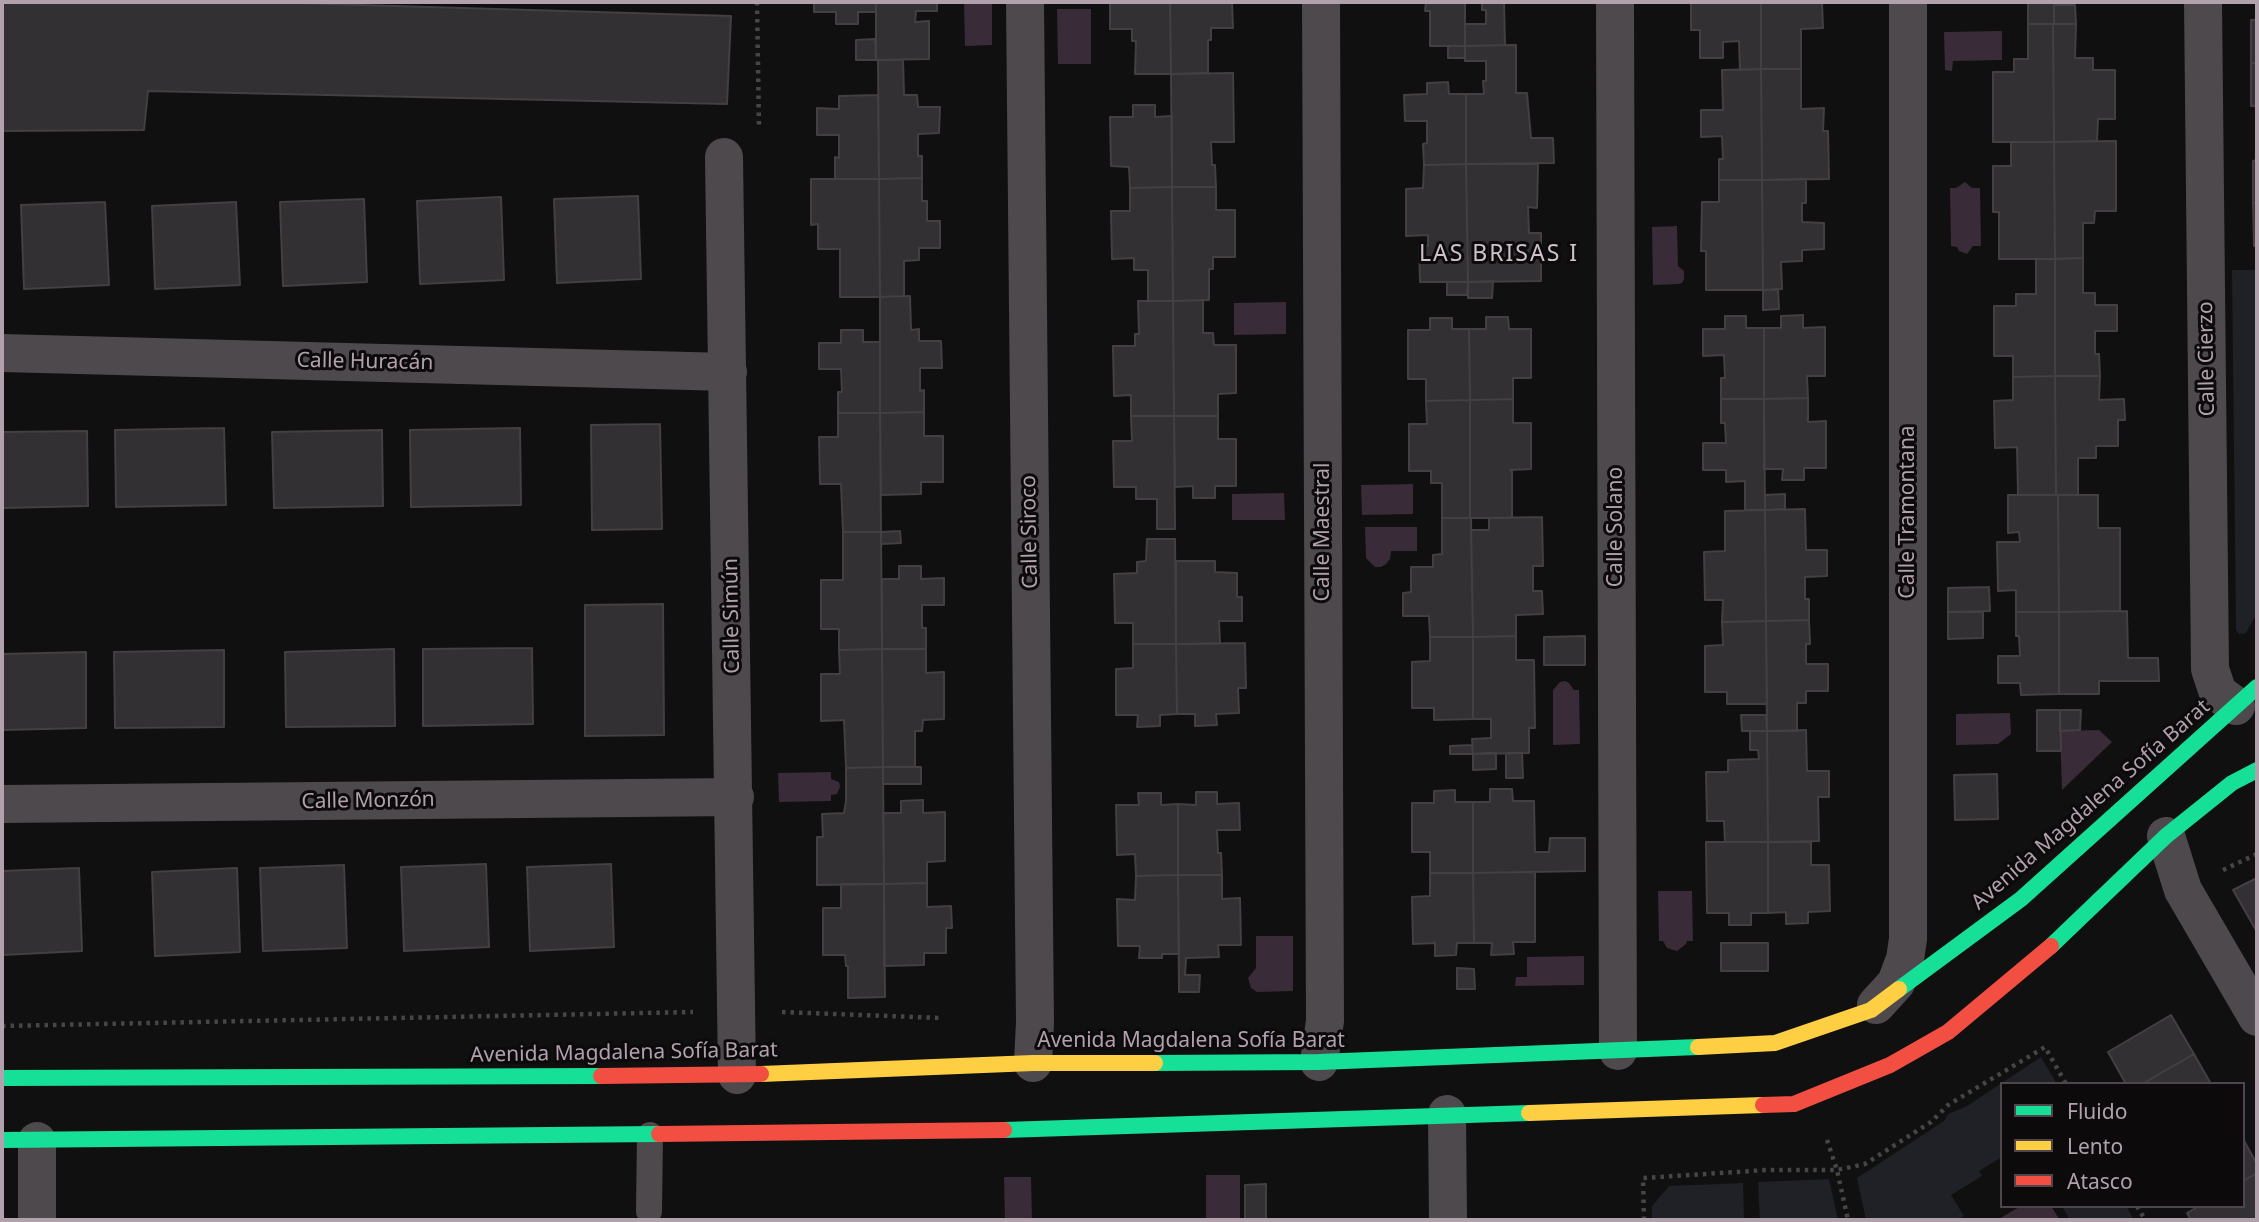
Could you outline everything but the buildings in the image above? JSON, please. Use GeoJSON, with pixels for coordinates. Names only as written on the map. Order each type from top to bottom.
{"type":"FeatureCollection","features":[{"type":"Feature","properties":{"kind":"street","name":"Calle Siroco"},"geometry":{"type":"LineString","coordinates":[[1025,2],[1035,1022],[1033,1063]]}},
{"type":"Feature","properties":{"kind":"street","name":"Calle Maestral"},"geometry":{"type":"LineString","coordinates":[[1319,1062],[1325,1021],[1321,2]]}},
{"type":"Feature","properties":{"kind":"street","name":"Calle Solano"},"geometry":{"type":"LineString","coordinates":[[1615,2],[1618,1051]]}},
{"type":"Feature","properties":{"kind":"street","name":"Calle Tramontana"},"geometry":{"type":"LineString","coordinates":[[1871,1010],[1896,983],[1905,959],[1908,939],[1908,2]]}},
{"type":"Feature","properties":{"kind":"street","name":"Calle Cierzo"},"geometry":{"type":"LineString","coordinates":[[2203,2],[2210,669],[2218,693],[2246,696]]}},
{"type":"Feature","properties":{"kind":"street","name":"Calle Simún"},"geometry":{"type":"LineString","coordinates":[[724,157],[737,1075]]}},
{"type":"Feature","properties":{"kind":"street","name":"Calle Huracán"},"geometry":{"type":"LineString","coordinates":[[2,353],[728,372]]}},
{"type":"Feature","properties":{"kind":"street","name":"Avenida Magdalena Sofía Barat"},"geometry":{"type":"LineString","coordinates":[[2,1078],[737,1075],[1033,1063],[1319,1062],[1774,1043],[1871,1010],[2021,899],[2246,696]]}},
{"type":"Feature","properties":{"kind":"street"},"geometry":{"type":"LineString","coordinates":[[37,1220],[20,1140],[929,1132],[1794,1104],[1890,1065],[1948,1032],[2058,940],[2166,836],[2232,783],[2257,771]]}},
{"type":"Feature","properties":{"kind":"street","name":"Calle Monzón"},"geometry":{"type":"LineString","coordinates":[[2,804],[735,797]]}},
{"type":"Feature","properties":{"kind":"street"},"geometry":{"type":"LineString","coordinates":[[2166,836],[2183,890],[2257,1017]]}},
{"type":"Feature","properties":{"kind":"street"},"geometry":{"type":"LineString","coordinates":[[1447,1114],[1448,1220]]}},
{"type":"Feature","properties":{"kind":"lane"},"geometry":{"type":"LineString","coordinates":[[649,1211],[650,1135]]}},
{"type":"Feature","properties":{"kind":"path"},"geometry":{"type":"LineString","coordinates":[[724,157],[752,155],[759,146],[757,2]]}},
{"type":"Feature","properties":{"kind":"path"},"geometry":{"type":"LineString","coordinates":[[2,1026],[737,1011],[944,1019]]}},
{"type":"Feature","properties":{"kind":"path"},"geometry":{"type":"LineString","coordinates":[[1644,1220],[1643,1178],[1768,1170],[1837,1170],[1865,1164],[1931,1122],[1948,1105],[2045,1047],[2065,1082]]}},
{"type":"Feature","properties":{"kind":"path"},"geometry":{"type":"LineString","coordinates":[[1823,1129],[1837,1170],[1848,1220]]}},
{"type":"Feature","properties":{"kind":"shaded area"},"geometry":{"type":"Polygon","coordinates":[[[964,2],[992,2],[992,45],[965,46],[964,2]]]}},
{"type":"Feature","properties":{"kind":"shaded area"},"geometry":{"type":"Polygon","coordinates":[[[1057,9],[1091,9],[1091,64],[1058,64],[1057,9]]]}},
{"type":"Feature","properties":{"kind":"shaded area"},"geometry":{"type":"Polygon","coordinates":[[[2002,31],[2002,60],[1953,61],[1952,71],[1945,70],[1944,32],[2002,31]]]}},
{"type":"Feature","properties":{"kind":"shaded area"},"geometry":{"type":"Polygon","coordinates":[[[1965,182],[1972,188],[1980,188],[1981,246],[1973,246],[1967,254],[1951,246],[1950,188],[1956,188],[1965,182]]]}},
{"type":"Feature","properties":{"kind":"shaded area"},"geometry":{"type":"Polygon","coordinates":[[[1677,226],[1678,266],[1684,271],[1684,279],[1678,284],[1653,285],[1652,227],[1677,226]]]}},
{"type":"Feature","properties":{"kind":"shaded area"},"geometry":{"type":"Polygon","coordinates":[[[2232,270],[2257,270],[2257,613],[2246,633],[2239,634],[2236,630],[2232,270]]]}},
{"type":"Feature","properties":{"kind":"shaded area"},"geometry":{"type":"Polygon","coordinates":[[[1286,302],[1286,334],[1234,335],[1234,303],[1286,302]]]}},
{"type":"Feature","properties":{"kind":"shaded area"},"geometry":{"type":"Polygon","coordinates":[[[1413,484],[1413,514],[1362,515],[1361,485],[1413,484]]]}},
{"type":"Feature","properties":{"kind":"shaded area"},"geometry":{"type":"Polygon","coordinates":[[[1284,493],[1285,520],[1232,520],[1232,494],[1284,493]]]}},
{"type":"Feature","properties":{"kind":"shaded area"},"geometry":{"type":"Polygon","coordinates":[[[1365,527],[1417,527],[1417,551],[1391,551],[1386,564],[1375,567],[1366,558],[1365,527]]]}},
{"type":"Feature","properties":{"kind":"shaded area"},"geometry":{"type":"Polygon","coordinates":[[[1565,681],[1574,690],[1579,690],[1580,744],[1553,745],[1553,690],[1560,682],[1565,681]]]}},
{"type":"Feature","properties":{"kind":"shaded area"},"geometry":{"type":"Polygon","coordinates":[[[2010,713],[2011,734],[1998,744],[1956,745],[1956,714],[2010,713]]]}},
{"type":"Feature","properties":{"kind":"shaded area"},"geometry":{"type":"Polygon","coordinates":[[[2099,730],[2112,742],[2062,790],[2060,731],[2099,730]]]}},
{"type":"Feature","properties":{"kind":"shaded area"},"geometry":{"type":"Polygon","coordinates":[[[831,772],[831,779],[839,782],[840,787],[837,794],[831,795],[831,801],[779,802],[778,773],[831,772]]]}},
{"type":"Feature","properties":{"kind":"shaded area"},"geometry":{"type":"Polygon","coordinates":[[[1658,891],[1692,891],[1693,941],[1687,941],[1677,951],[1667,948],[1663,941],[1659,941],[1658,891]]]}},
{"type":"Feature","properties":{"kind":"shaded area"},"geometry":{"type":"Polygon","coordinates":[[[1256,936],[1293,936],[1293,991],[1257,992],[1251,988],[1248,978],[1256,968],[1256,936]]]}},
{"type":"Feature","properties":{"kind":"shaded area"},"geometry":{"type":"Polygon","coordinates":[[[1584,956],[1584,985],[1515,986],[1516,977],[1527,977],[1527,957],[1584,956]]]}},
{"type":"Feature","properties":{"kind":"shaded area"},"geometry":{"type":"Polygon","coordinates":[[[2041,1057],[2056,1082],[2003,1082],[2041,1057]]]}},
{"type":"Feature","properties":{"kind":"shaded area"},"geometry":{"type":"Polygon","coordinates":[[[2000,1084],[2000,1158],[1979,1171],[1982,1176],[1951,1195],[1964,1216],[1957,1220],[1866,1220],[1857,1178],[1944,1121],[1948,1114],[1967,1106],[2000,1084]]]}},
{"type":"Feature","properties":{"kind":"shaded area"},"geometry":{"type":"Polygon","coordinates":[[[1206,1175],[1240,1175],[1240,1220],[1206,1220],[1206,1175]]]}},
{"type":"Feature","properties":{"kind":"shaded area"},"geometry":{"type":"Polygon","coordinates":[[[1004,1177],[1031,1177],[1032,1220],[1005,1220],[1004,1177]]]}},
{"type":"Feature","properties":{"kind":"shaded area"},"geometry":{"type":"Polygon","coordinates":[[[1829,1179],[1838,1220],[1760,1220],[1758,1182],[1829,1179]]]}},
{"type":"Feature","properties":{"kind":"shaded area"},"geometry":{"type":"Polygon","coordinates":[[[1743,1183],[1744,1220],[1652,1220],[1652,1206],[1669,1186],[1743,1183]]]}},
{"type":"Feature","properties":{"kind":"shaded area"},"geometry":{"type":"Polygon","coordinates":[[[2018,1208],[2052,1208],[2060,1220],[1997,1220],[2018,1208]]]}},
{"type":"Feature","properties":{"kind":"shaded area"},"geometry":{"type":"Polygon","coordinates":[[[2063,1208],[2127,1208],[2134,1220],[2070,1220],[2063,1208]]]}},
{"type":"Feature","properties":{"kind":"traffic: fast"},"geometry":{"type":"LineString","coordinates":[[1899,989],[2021,899],[2257,687]]}},
{"type":"Feature","properties":{"kind":"traffic: fast"},"geometry":{"type":"LineString","coordinates":[[2051,946],[2166,836],[2232,783],[2257,770]]}},
{"type":"Feature","properties":{"kind":"traffic: fast"},"geometry":{"type":"LineString","coordinates":[[1155,1063],[1319,1062],[1698,1047]]}},
{"type":"Feature","properties":{"kind":"traffic: fast"},"geometry":{"type":"LineString","coordinates":[[2,1078],[601,1076]]}},
{"type":"Feature","properties":{"kind":"traffic: fast"},"geometry":{"type":"LineString","coordinates":[[1004,1130],[1529,1113]]}},
{"type":"Feature","properties":{"kind":"traffic: fast"},"geometry":{"type":"LineString","coordinates":[[2,1140],[659,1134]]}},
{"type":"Feature","properties":{"kind":"traffic: slow"},"geometry":{"type":"LineString","coordinates":[[1698,1047],[1775,1043],[1871,1010],[1899,989]]}},
{"type":"Feature","properties":{"kind":"traffic: slow"},"geometry":{"type":"LineString","coordinates":[[761,1074],[1033,1063],[1155,1063]]}},
{"type":"Feature","properties":{"kind":"traffic: slow"},"geometry":{"type":"LineString","coordinates":[[1529,1113],[1763,1105]]}},
{"type":"Feature","properties":{"kind":"traffic: jam"},"geometry":{"type":"LineString","coordinates":[[1763,1105],[1794,1104],[1890,1065],[1948,1032],[2051,946]]}},
{"type":"Feature","properties":{"kind":"traffic: jam"},"geometry":{"type":"LineString","coordinates":[[601,1076],[761,1074]]}},
{"type":"Feature","properties":{"kind":"traffic: jam"},"geometry":{"type":"LineString","coordinates":[[659,1134],[1004,1130]]}},
{"type":"Feature","properties":{"kind":"district","name":"LAS BRISAS I"},"geometry":{"type":"Point","coordinates":[1499,254]}}]}
